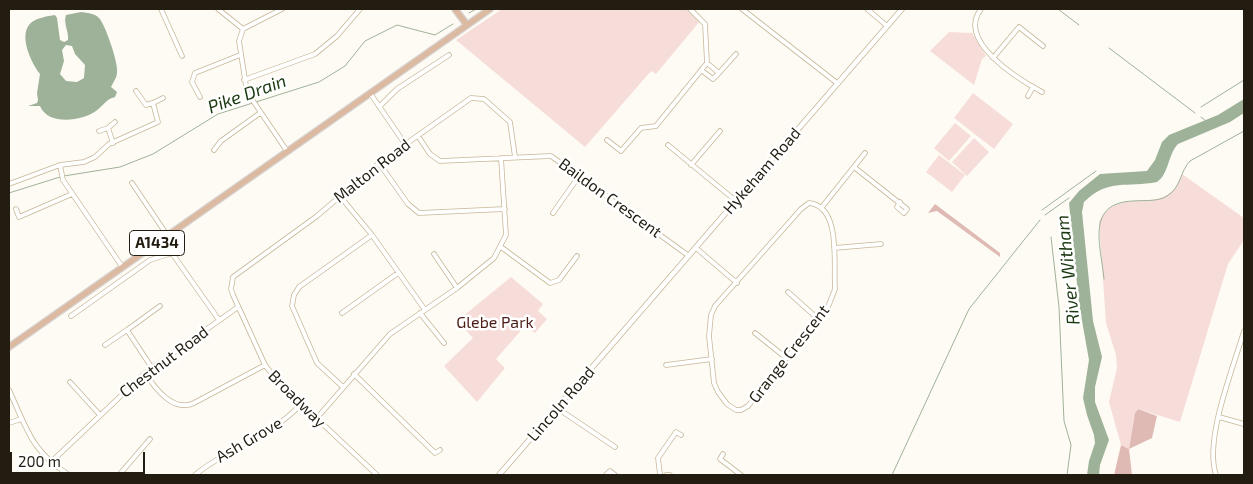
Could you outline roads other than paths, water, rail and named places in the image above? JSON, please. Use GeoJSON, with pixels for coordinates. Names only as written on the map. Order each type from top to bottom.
{"type":"FeatureCollection","features":[{"type":"Feature","properties":{"kind":"main road"},"geometry":{"type":"LineString","coordinates":[[456,9],[468,25]]}},
{"type":"Feature","properties":{"kind":"main road","name":"A1434"},"geometry":{"type":"LineString","coordinates":[[9,348],[490,9]]}},
{"type":"Feature","properties":{"kind":"street"},"geometry":{"type":"LineString","coordinates":[[161,9],[182,56]]}},
{"type":"Feature","properties":{"kind":"street"},"geometry":{"type":"LineString","coordinates":[[218,9],[243,29]]}},
{"type":"Feature","properties":{"kind":"street"},"geometry":{"type":"LineString","coordinates":[[282,9],[243,29],[239,41],[244,80],[252,101],[287,151]]}},
{"type":"Feature","properties":{"kind":"street"},"geometry":{"type":"LineString","coordinates":[[244,80],[315,54],[337,36],[360,9]]}},
{"type":"Feature","properties":{"kind":"street"},"geometry":{"type":"LineString","coordinates":[[607,140],[621,151],[640,128],[656,126],[707,63],[705,24],[690,9]]}},
{"type":"Feature","properties":{"kind":"street"},"geometry":{"type":"LineString","coordinates":[[742,9],[748,10],[837,83]]}},
{"type":"Feature","properties":{"kind":"street"},"geometry":{"type":"LineString","coordinates":[[867,9],[887,26]]}},
{"type":"Feature","properties":{"kind":"street","name":"Hykeham Road"},"geometry":{"type":"LineString","coordinates":[[622,332],[902,9]]}},
{"type":"Feature","properties":{"kind":"street"},"geometry":{"type":"LineString","coordinates":[[981,9],[975,17],[974,27],[982,45],[993,58],[1042,92]]}},
{"type":"Feature","properties":{"kind":"street"},"geometry":{"type":"LineString","coordinates":[[993,58],[1017,25],[1042,46]]}},
{"type":"Feature","properties":{"kind":"street"},"geometry":{"type":"LineString","coordinates":[[380,106],[398,89],[450,54]]}},
{"type":"Feature","properties":{"kind":"street"},"geometry":{"type":"LineString","coordinates":[[701,70],[713,80],[736,54]]}},
{"type":"Feature","properties":{"kind":"street"},"geometry":{"type":"LineString","coordinates":[[200,97],[192,82],[195,73],[240,55]]}},
{"type":"Feature","properties":{"kind":"street"},"geometry":{"type":"LineString","coordinates":[[707,63],[719,73]]}},
{"type":"Feature","properties":{"kind":"street"},"geometry":{"type":"LineString","coordinates":[[1028,96],[1033,87]]}},
{"type":"Feature","properties":{"kind":"street"},"geometry":{"type":"LineString","coordinates":[[136,91],[142,102],[146,105],[164,98]]}},
{"type":"Feature","properties":{"kind":"street"},"geometry":{"type":"LineString","coordinates":[[370,92],[405,144]]}},
{"type":"Feature","properties":{"kind":"street","name":"Malton Road"},"geometry":{"type":"LineString","coordinates":[[238,307],[231,289],[233,277],[317,216],[339,195],[379,163],[465,101],[478,98],[493,106],[510,122],[515,156]]}},
{"type":"Feature","properties":{"kind":"street"},"geometry":{"type":"LineString","coordinates":[[152,103],[162,128]]}},
{"type":"Feature","properties":{"kind":"street"},"geometry":{"type":"LineString","coordinates":[[214,150],[221,141],[260,113]]}},
{"type":"Feature","properties":{"kind":"street"},"geometry":{"type":"LineString","coordinates":[[99,131],[108,128],[115,122]]}},
{"type":"Feature","properties":{"kind":"street"},"geometry":{"type":"LineString","coordinates":[[9,184],[60,166],[84,162],[113,142],[158,122]]}},
{"type":"Feature","properties":{"kind":"street"},"geometry":{"type":"LineString","coordinates":[[108,128],[113,142]]}},
{"type":"Feature","properties":{"kind":"street"},"geometry":{"type":"LineString","coordinates":[[691,165],[720,131]]}},
{"type":"Feature","properties":{"kind":"street","name":"Baildon Crescent"},"geometry":{"type":"LineString","coordinates":[[418,136],[430,154],[440,161],[515,156],[551,156],[689,256]]}},
{"type":"Feature","properties":{"kind":"street"},"geometry":{"type":"LineString","coordinates":[[668,145],[736,200]]}},
{"type":"Feature","properties":{"kind":"street"},"geometry":{"type":"LineString","coordinates":[[822,207],[865,153]]}},
{"type":"Feature","properties":{"kind":"street"},"geometry":{"type":"LineString","coordinates":[[316,419],[390,334],[483,268],[501,247],[506,236],[501,158]]}},
{"type":"Feature","properties":{"kind":"street"},"geometry":{"type":"LineString","coordinates":[[379,163],[408,204],[419,213],[505,209]]}},
{"type":"Feature","properties":{"kind":"street"},"geometry":{"type":"LineString","coordinates":[[60,166],[63,180],[122,268]]}},
{"type":"Feature","properties":{"kind":"street"},"geometry":{"type":"LineString","coordinates":[[854,167],[900,202]]}},
{"type":"Feature","properties":{"kind":"street"},"geometry":{"type":"LineString","coordinates":[[553,213],[579,176]]}},
{"type":"Feature","properties":{"kind":"street"},"geometry":{"type":"LineString","coordinates":[[132,183],[172,252],[219,320]]}},
{"type":"Feature","properties":{"kind":"street"},"geometry":{"type":"LineString","coordinates":[[16,209],[19,216],[72,194]]}},
{"type":"Feature","properties":{"kind":"street"},"geometry":{"type":"LineString","coordinates":[[339,195],[372,235],[425,310]]}},
{"type":"Feature","properties":{"kind":"street","name":"Grange Crescent"},"geometry":{"type":"LineString","coordinates":[[813,203],[822,207],[832,224],[834,248],[835,289],[828,307],[785,357],[748,406],[741,410],[727,404],[718,392],[712,359],[708,324],[715,306],[804,206],[813,203]]}},
{"type":"Feature","properties":{"kind":"street"},"geometry":{"type":"LineString","coordinates":[[343,387],[317,363],[292,306],[292,301],[299,287],[372,235]]}},
{"type":"Feature","properties":{"kind":"street"},"geometry":{"type":"LineString","coordinates":[[834,248],[881,244]]}},
{"type":"Feature","properties":{"kind":"street"},"geometry":{"type":"LineString","coordinates":[[501,247],[550,283],[559,280],[577,256]]}},
{"type":"Feature","properties":{"kind":"street"},"geometry":{"type":"LineString","coordinates":[[696,248],[737,283]]}},
{"type":"Feature","properties":{"kind":"street"},"geometry":{"type":"LineString","coordinates":[[71,316],[150,260],[172,252]]}},
{"type":"Feature","properties":{"kind":"street"},"geometry":{"type":"LineString","coordinates":[[434,254],[457,288]]}},
{"type":"Feature","properties":{"kind":"street"},"geometry":{"type":"LineString","coordinates":[[342,313],[398,273]]}},
{"type":"Feature","properties":{"kind":"street"},"geometry":{"type":"LineString","coordinates":[[788,292],[817,318]]}},
{"type":"Feature","properties":{"kind":"street"},"geometry":{"type":"LineString","coordinates":[[105,345],[160,306]]}},
{"type":"Feature","properties":{"kind":"street","name":"Chestnut Road"},"geometry":{"type":"LineString","coordinates":[[50,462],[99,414],[145,373],[238,307]]}},
{"type":"Feature","properties":{"kind":"street","name":"Broadway"},"geometry":{"type":"LineString","coordinates":[[238,307],[265,365],[278,382],[377,475]]}},
{"type":"Feature","properties":{"kind":"street"},"geometry":{"type":"LineString","coordinates":[[420,313],[444,343]]}},
{"type":"Feature","properties":{"kind":"street"},"geometry":{"type":"LineString","coordinates":[[127,330],[152,368]]}},
{"type":"Feature","properties":{"kind":"street","name":"Lincoln Road"},"geometry":{"type":"LineString","coordinates":[[499,475],[622,332]]}},
{"type":"Feature","properties":{"kind":"street"},"geometry":{"type":"LineString","coordinates":[[1216,475],[1213,444],[1244,332]]}},
{"type":"Feature","properties":{"kind":"street"},"geometry":{"type":"LineString","coordinates":[[755,334],[785,357]]}},
{"type":"Feature","properties":{"kind":"street"},"geometry":{"type":"LineString","coordinates":[[666,365],[712,359]]}},
{"type":"Feature","properties":{"kind":"street"},"geometry":{"type":"LineString","coordinates":[[145,373],[158,390],[174,403],[182,406],[194,403],[265,365]]}},
{"type":"Feature","properties":{"kind":"street"},"geometry":{"type":"LineString","coordinates":[[354,374],[433,454],[440,450]]}},
{"type":"Feature","properties":{"kind":"street"},"geometry":{"type":"LineString","coordinates":[[70,382],[99,414]]}},
{"type":"Feature","properties":{"kind":"street"},"geometry":{"type":"LineString","coordinates":[[9,390],[21,419],[40,452],[50,462],[69,475]]}},
{"type":"Feature","properties":{"kind":"street","name":"Ash Grove"},"geometry":{"type":"LineString","coordinates":[[196,475],[208,464],[288,418],[301,404]]}},
{"type":"Feature","properties":{"kind":"street"},"geometry":{"type":"LineString","coordinates":[[557,408],[615,447]]}},
{"type":"Feature","properties":{"kind":"street"},"geometry":{"type":"LineString","coordinates":[[1219,417],[1244,424]]}},
{"type":"Feature","properties":{"kind":"street"},"geometry":{"type":"LineString","coordinates":[[9,423],[21,419]]}},
{"type":"Feature","properties":{"kind":"street"},"geometry":{"type":"LineString","coordinates":[[660,475],[658,458],[676,432],[680,434]]}},
{"type":"Feature","properties":{"kind":"street"},"geometry":{"type":"LineString","coordinates":[[119,475],[150,439]]}},
{"type":"Feature","properties":{"kind":"street"},"geometry":{"type":"LineString","coordinates":[[723,454],[720,458],[741,475]]}},
{"type":"Feature","properties":{"kind":"street"},"geometry":{"type":"LineString","coordinates":[[606,475],[612,469],[615,475]]}},
{"type":"Feature","properties":{"kind":"waterway","name":"Pike Drain"},"geometry":{"type":"LineString","coordinates":[[469,13],[476,9]]}},
{"type":"Feature","properties":{"kind":"waterway"},"geometry":{"type":"LineString","coordinates":[[1058,9],[1079,25]]}},
{"type":"Feature","properties":{"kind":"waterway","name":"Pike Drain"},"geometry":{"type":"LineString","coordinates":[[64,176],[120,167],[153,154],[218,114],[319,82],[345,66],[365,41],[397,25],[435,35],[453,24]]}},
{"type":"Feature","properties":{"kind":"waterway"},"geometry":{"type":"LineString","coordinates":[[1109,48],[1195,113]]}},
{"type":"Feature","properties":{"kind":"waterway"},"geometry":{"type":"LineString","coordinates":[[1201,107],[1244,80]]}},
{"type":"Feature","properties":{"kind":"waterway"},"geometry":{"type":"LineString","coordinates":[[1201,117],[1206,121]]}},
{"type":"Feature","properties":{"kind":"waterway"},"geometry":{"type":"LineString","coordinates":[[1104,279],[1099,228],[1102,218],[1108,209],[1118,204],[1155,200],[1167,196],[1175,189],[1190,161],[1244,131]]}},
{"type":"Feature","properties":{"kind":"waterway"},"geometry":{"type":"LineString","coordinates":[[1042,210],[1096,171]]}},
{"type":"Feature","properties":{"kind":"waterway","name":"Pike Drain"},"geometry":{"type":"LineString","coordinates":[[9,193],[60,177]]}},
{"type":"Feature","properties":{"kind":"waterway","name":"River Witham"},"geometry":{"type":"LineString","coordinates":[[1045,215],[1069,198]]}},
{"type":"Feature","properties":{"kind":"waterway"},"geometry":{"type":"LineString","coordinates":[[892,475],[969,309],[1040,220]]}},
{"type":"Feature","properties":{"kind":"waterway","name":"River Witham"},"geometry":{"type":"LineString","coordinates":[[1051,237],[1059,307],[1064,421],[1071,445],[1067,475]]}},
{"type":"Feature","properties":{"kind":"park label","name":"Glebe Park"},"geometry":{"type":"Point","coordinates":[495,323]}}]}
